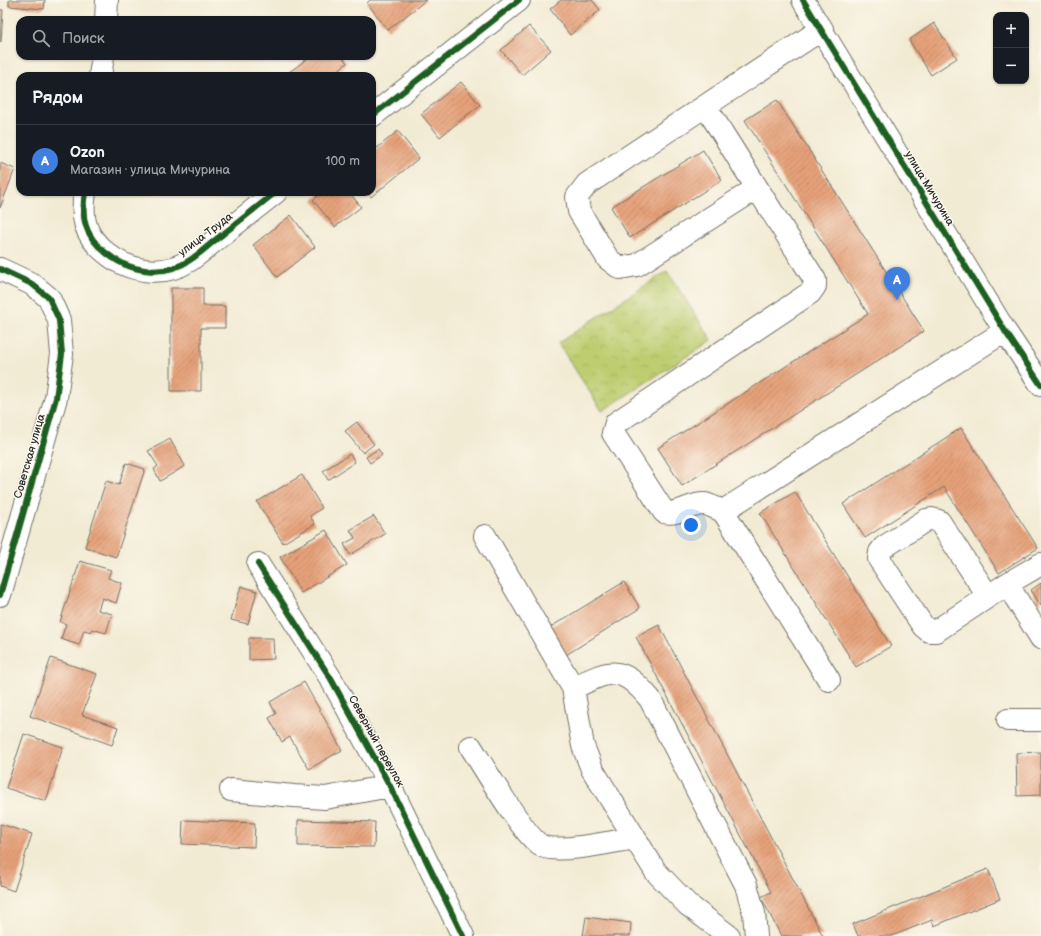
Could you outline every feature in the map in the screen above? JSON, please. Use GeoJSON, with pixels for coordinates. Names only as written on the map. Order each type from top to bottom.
{"type":"FeatureCollection","features":[{"type":"Feature","properties":{"kind":"street"},"geometry":{"type":"LineString","coordinates":[[106,16],[107,0]]}},
{"type":"Feature","properties":{"kind":"street"},"geometry":{"type":"LineString","coordinates":[[376,113],[518,0]]}},
{"type":"Feature","properties":{"kind":"street","name":"улица Мичурина"},"geometry":{"type":"LineString","coordinates":[[803,0],[1005,331],[1041,385]]}},
{"type":"Feature","properties":{"kind":"street"},"geometry":{"type":"LineString","coordinates":[[757,188],[637,265],[620,268],[608,259],[579,212],[577,198],[587,184],[706,107],[822,29]]}},
{"type":"Feature","properties":{"kind":"street"},"geometry":{"type":"LineString","coordinates":[[101,72],[102,60]]}},
{"type":"Feature","properties":{"kind":"street"},"geometry":{"type":"LineString","coordinates":[[706,107],[815,280],[816,286],[810,293],[616,423],[613,433],[664,512],[672,514],[705,504],[723,511],[829,680]]}},
{"type":"Feature","properties":{"kind":"street","name":"улица Труда"},"geometry":{"type":"LineString","coordinates":[[84,196],[82,210],[88,232],[100,249],[116,261],[131,268],[146,271],[171,268],[189,261],[271,196]]}},
{"type":"Feature","properties":{"kind":"street","name":"Советская улица"},"geometry":{"type":"LineString","coordinates":[[0,269],[32,284],[49,298],[59,320],[62,354],[56,398],[0,591]]}},
{"type":"Feature","properties":{"kind":"street"},"geometry":{"type":"LineString","coordinates":[[723,511],[1005,331]]}},
{"type":"Feature","properties":{"kind":"street"},"geometry":{"type":"LineString","coordinates":[[988,596],[939,521],[932,519],[926,520],[884,547],[880,552],[879,559],[923,626],[929,631],[936,631],[988,596],[1041,564]]}},
{"type":"Feature","properties":{"kind":"street"},"geometry":{"type":"LineString","coordinates":[[485,536],[573,688],[583,746],[592,769],[656,872],[673,891],[729,936]]}},
{"type":"Feature","properties":{"kind":"street","name":"Северный переулок"},"geometry":{"type":"LineString","coordinates":[[258,564],[331,679],[390,786],[462,936]]}},
{"type":"Feature","properties":{"kind":"street"},"geometry":{"type":"LineString","coordinates":[[1007,584],[1041,638]]}},
{"type":"Feature","properties":{"kind":"street"},"geometry":{"type":"LineString","coordinates":[[573,688],[602,674],[614,673],[628,677],[640,687],[650,699],[746,885],[754,913],[756,936]]}},
{"type":"Feature","properties":{"kind":"street"},"geometry":{"type":"LineString","coordinates":[[1008,720],[1041,720]]}},
{"type":"Feature","properties":{"kind":"street"},"geometry":{"type":"LineString","coordinates":[[471,747],[528,834],[541,846],[560,849],[635,838]]}},
{"type":"Feature","properties":{"kind":"street"},"geometry":{"type":"LineString","coordinates":[[231,790],[326,798],[390,786]]}},
{"type":"Feature","properties":{"kind":"green space"},"geometry":{"type":"Polygon","coordinates":[[[667,271],[712,340],[602,411],[558,343],[667,271]]]}},
{"type":"Feature","properties":{"kind":"building"},"geometry":{"type":"Polygon","coordinates":[[[9,0],[45,0],[44,9],[9,6],[9,0]]]}},
{"type":"Feature","properties":{"kind":"building"},"geometry":{"type":"Polygon","coordinates":[[[370,0],[426,0],[388,30],[367,3],[370,0]]]}},
{"type":"Feature","properties":{"kind":"building"},"geometry":{"type":"Polygon","coordinates":[[[561,0],[592,0],[600,10],[570,35],[550,9],[561,0]]]}},
{"type":"Feature","properties":{"kind":"building"},"geometry":{"type":"Polygon","coordinates":[[[0,10],[3,10],[1,42],[0,41],[0,10]]]}},
{"type":"Feature","properties":{"kind":"building"},"geometry":{"type":"Polygon","coordinates":[[[934,23],[957,58],[931,75],[909,40],[934,23]]]}},
{"type":"Feature","properties":{"kind":"building"},"geometry":{"type":"Polygon","coordinates":[[[529,26],[551,50],[522,75],[501,50],[529,26]]]}},
{"type":"Feature","properties":{"kind":"building"},"geometry":{"type":"Polygon","coordinates":[[[306,60],[345,60],[347,63],[336,72],[289,72],[306,60]]]}},
{"type":"Feature","properties":{"kind":"building"},"geometry":{"type":"Polygon","coordinates":[[[461,82],[480,105],[440,137],[421,114],[461,82]]]}},
{"type":"Feature","properties":{"kind":"building"},"geometry":{"type":"Polygon","coordinates":[[[777,100],[924,331],[682,486],[658,448],[868,314],[745,120],[777,100]]]}},
{"type":"Feature","properties":{"kind":"building"},"geometry":{"type":"Polygon","coordinates":[[[398,131],[419,158],[376,193],[376,149],[398,131]]]}},
{"type":"Feature","properties":{"kind":"building"},"geometry":{"type":"Polygon","coordinates":[[[703,150],[722,180],[630,238],[611,207],[703,150]]]}},
{"type":"Feature","properties":{"kind":"building"},"geometry":{"type":"Polygon","coordinates":[[[0,163],[15,169],[0,208],[0,163]]]}},
{"type":"Feature","properties":{"kind":"building"},"geometry":{"type":"Polygon","coordinates":[[[318,196],[352,196],[361,207],[335,227],[313,200],[318,196]]]}},
{"type":"Feature","properties":{"kind":"building"},"geometry":{"type":"Polygon","coordinates":[[[291,215],[315,247],[277,277],[253,245],[291,215]]]}},
{"type":"Feature","properties":{"kind":"building"},"geometry":{"type":"Polygon","coordinates":[[[171,288],[203,288],[203,306],[225,306],[225,328],[201,328],[201,391],[171,391],[171,288]]]}},
{"type":"Feature","properties":{"kind":"building"},"geometry":{"type":"Polygon","coordinates":[[[357,422],[374,444],[363,453],[345,431],[357,422]]]}},
{"type":"Feature","properties":{"kind":"building"},"geometry":{"type":"Polygon","coordinates":[[[961,428],[1038,548],[999,573],[944,487],[865,538],[843,504],[961,428]]]}},
{"type":"Feature","properties":{"kind":"building"},"geometry":{"type":"Polygon","coordinates":[[[170,439],[185,466],[160,481],[154,469],[158,466],[148,451],[170,439]]]}},
{"type":"Feature","properties":{"kind":"building"},"geometry":{"type":"Polygon","coordinates":[[[378,449],[382,455],[370,463],[366,457],[378,449]]]}},
{"type":"Feature","properties":{"kind":"building"},"geometry":{"type":"Polygon","coordinates":[[[350,454],[355,462],[328,480],[323,471],[350,454]]]}},
{"type":"Feature","properties":{"kind":"building"},"geometry":{"type":"Polygon","coordinates":[[[126,463],[145,469],[116,557],[85,547],[106,481],[119,485],[126,463]]]}},
{"type":"Feature","properties":{"kind":"building"},"geometry":{"type":"Polygon","coordinates":[[[302,475],[322,508],[310,516],[315,524],[283,543],[257,502],[302,475]]]}},
{"type":"Feature","properties":{"kind":"building"},"geometry":{"type":"Polygon","coordinates":[[[795,492],[891,646],[856,667],[760,513],[795,492]]]}},
{"type":"Feature","properties":{"kind":"building"},"geometry":{"type":"Polygon","coordinates":[[[374,516],[385,534],[350,555],[344,544],[355,538],[350,530],[374,516]]]}},
{"type":"Feature","properties":{"kind":"building"},"geometry":{"type":"Polygon","coordinates":[[[326,530],[347,565],[301,593],[280,557],[326,530]]]}},
{"type":"Feature","properties":{"kind":"building"},"geometry":{"type":"Polygon","coordinates":[[[80,561],[111,570],[108,578],[122,583],[116,603],[102,598],[98,610],[112,614],[106,633],[92,629],[91,632],[84,630],[79,645],[61,639],[66,624],[60,622],[80,561]]]}},
{"type":"Feature","properties":{"kind":"building"},"geometry":{"type":"Polygon","coordinates":[[[624,582],[640,608],[566,655],[549,628],[624,582]]]}},
{"type":"Feature","properties":{"kind":"building"},"geometry":{"type":"Polygon","coordinates":[[[1041,583],[1041,606],[1031,590],[1041,583]]]}},
{"type":"Feature","properties":{"kind":"building"},"geometry":{"type":"Polygon","coordinates":[[[241,586],[257,591],[248,624],[231,620],[241,586]]]}},
{"type":"Feature","properties":{"kind":"building"},"geometry":{"type":"Polygon","coordinates":[[[659,625],[823,936],[781,936],[761,897],[771,892],[636,637],[659,625]]]}},
{"type":"Feature","properties":{"kind":"building"},"geometry":{"type":"Polygon","coordinates":[[[249,638],[273,638],[274,659],[249,660],[249,638]]]}},
{"type":"Feature","properties":{"kind":"building"},"geometry":{"type":"Polygon","coordinates":[[[51,658],[97,674],[82,715],[118,727],[112,745],[30,716],[51,658]]]}},
{"type":"Feature","properties":{"kind":"building"},"geometry":{"type":"Polygon","coordinates":[[[304,682],[342,750],[309,769],[290,737],[282,742],[269,718],[276,714],[270,702],[304,682]]]}},
{"type":"Feature","properties":{"kind":"building"},"geometry":{"type":"Polygon","coordinates":[[[24,734],[63,747],[46,801],[6,788],[24,734]]]}},
{"type":"Feature","properties":{"kind":"building"},"geometry":{"type":"Polygon","coordinates":[[[1041,752],[1041,795],[1017,796],[1016,753],[1041,752]]]}},
{"type":"Feature","properties":{"kind":"building"},"geometry":{"type":"Polygon","coordinates":[[[183,820],[255,823],[254,847],[182,844],[183,820]]]}},
{"type":"Feature","properties":{"kind":"building"},"geometry":{"type":"Polygon","coordinates":[[[298,820],[375,822],[374,847],[298,846],[298,820]]]}},
{"type":"Feature","properties":{"kind":"building"},"geometry":{"type":"Polygon","coordinates":[[[0,824],[32,834],[14,891],[0,886],[0,824]]]}},
{"type":"Feature","properties":{"kind":"building"},"geometry":{"type":"Polygon","coordinates":[[[988,869],[1000,899],[934,926],[932,920],[892,936],[858,936],[853,924],[988,869]]]}},
{"type":"Feature","properties":{"kind":"building"},"geometry":{"type":"Polygon","coordinates":[[[586,917],[631,923],[630,936],[583,936],[586,917]]]}},
{"type":"Feature","properties":{"kind":"cycle path"},"geometry":{"type":"LineString","coordinates":[[376,113],[519,0]]}},
{"type":"Feature","properties":{"kind":"cycle path"},"geometry":{"type":"LineString","coordinates":[[803,0],[1005,331],[1041,385]]}},
{"type":"Feature","properties":{"kind":"cycle path"},"geometry":{"type":"LineString","coordinates":[[85,196],[83,210],[86,225],[88,232],[98,246],[114,259],[124,264],[135,268],[157,271],[180,266],[190,260],[271,196]]}},
{"type":"Feature","properties":{"kind":"cycle path"},"geometry":{"type":"LineString","coordinates":[[0,269],[32,284],[49,298],[59,320],[62,354],[56,398],[0,595]]}},
{"type":"Feature","properties":{"kind":"cycle path"},"geometry":{"type":"LineString","coordinates":[[258,564],[331,679],[390,786],[463,936]]}},
{"type":"Feature","properties":{"kind":"place","name":"Ozon"},"geometry":{"type":"Point","coordinates":[897,300]}}]}
